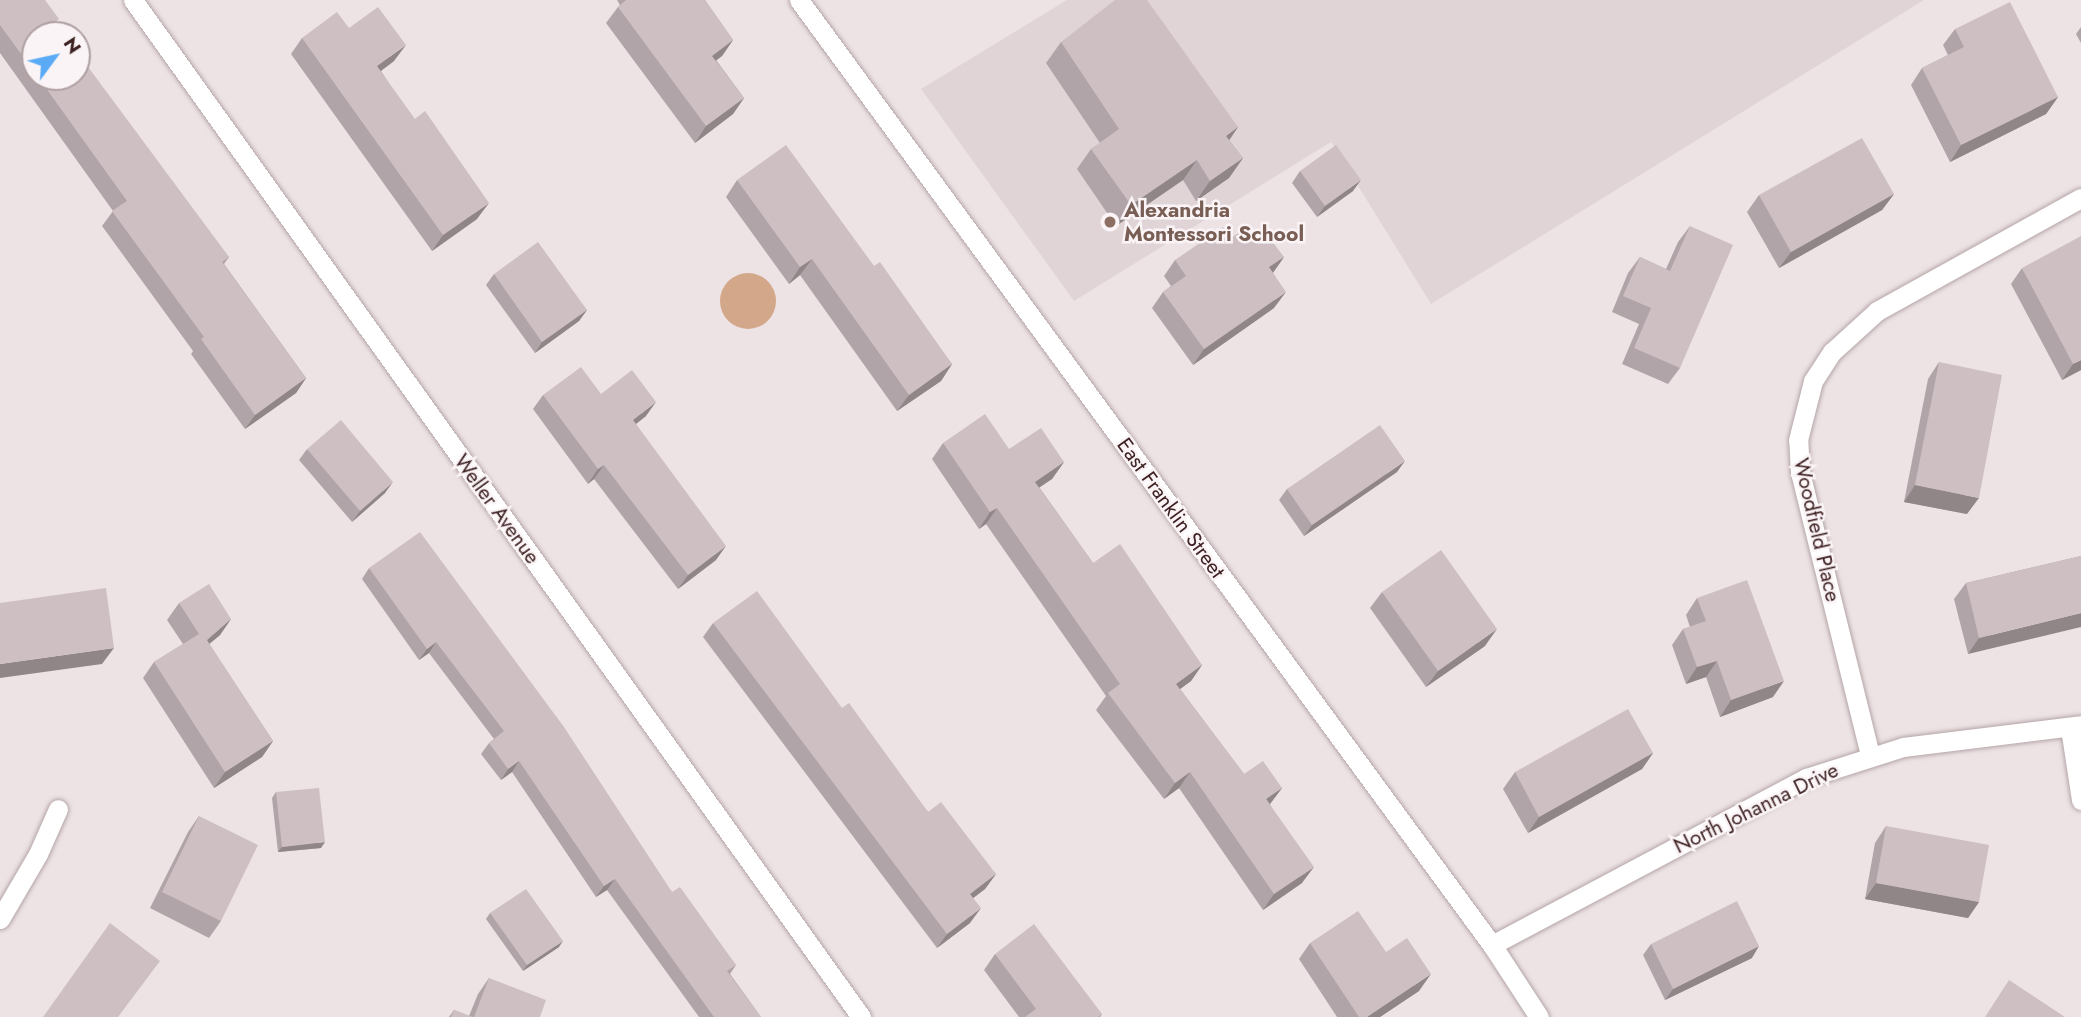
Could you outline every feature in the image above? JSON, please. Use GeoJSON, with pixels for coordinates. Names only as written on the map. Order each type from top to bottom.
{"type":"FeatureCollection","features":[{"type":"Feature","properties":{"kind":"street","name":"Weller Avenue"},"geometry":{"type":"LineString","coordinates":[[133,0],[861,1017]]}},
{"type":"Feature","properties":{"kind":"street","name":"East Franklin Street"},"geometry":{"type":"LineString","coordinates":[[799,0],[1492,946],[1539,1017]]}},
{"type":"Feature","properties":{"kind":"street","name":"Woodfield Place"},"geometry":{"type":"LineString","coordinates":[[1870,755],[1800,474],[1798,440],[1813,381],[1832,352],[1877,311],[2081,198]]}},
{"type":"Feature","properties":{"kind":"street","name":"North Johanna Drive"},"geometry":{"type":"LineString","coordinates":[[1492,946],[1806,778],[1870,755],[2075,726]]}},
{"type":"Feature","properties":{"kind":"street"},"geometry":{"type":"LineString","coordinates":[[2075,726],[2081,800]]}},
{"type":"Feature","properties":{"kind":"street"},"geometry":{"type":"LineString","coordinates":[[0,919],[38,854],[58,809]]}},
{"type":"Feature","properties":{"kind":"shaded area","name":"Alexandria Montessori School"},"geometry":{"type":"Polygon","coordinates":[[[1067,0],[1924,0],[1431,304],[1331,142],[1074,301],[921,89],[1067,0]]]}},
{"type":"Feature","properties":{"kind":"shaded area"},"geometry":{"type":"Polygon","coordinates":[[[742,273],[754,273],[764,277],[772,285],[776,301],[772,317],[764,325],[754,329],[742,329],[732,325],[724,317],[720,307],[720,295],[724,285],[732,277],[742,273]]]}},
{"type":"Feature","properties":{"kind":"building"},"geometry":{"type":"Polygon","coordinates":[[[0,0],[45,0],[59,19],[21,21],[21,54],[0,25],[0,0]]]}},
{"type":"Feature","properties":{"kind":"building"},"geometry":{"type":"Polygon","coordinates":[[[626,0],[705,0],[733,40],[712,56],[744,98],[706,126],[618,7],[626,0]]]}},
{"type":"Feature","properties":{"kind":"building"},"geometry":{"type":"Polygon","coordinates":[[[1115,0],[1147,0],[1238,127],[1226,136],[1243,158],[1210,181],[1197,160],[1131,205],[1091,149],[1119,129],[1061,42],[1115,0]]]}},
{"type":"Feature","properties":{"kind":"building"},"geometry":{"type":"Polygon","coordinates":[[[2010,2],[2058,97],[1961,145],[1922,68],[1964,47],[1955,29],[2010,2]]]}},
{"type":"Feature","properties":{"kind":"building"},"geometry":{"type":"Polygon","coordinates":[[[378,7],[406,45],[377,66],[415,119],[425,111],[489,203],[443,235],[302,38],[337,12],[349,28],[378,7]]]}},
{"type":"Feature","properties":{"kind":"building"},"geometry":{"type":"Polygon","coordinates":[[[91,71],[229,257],[222,262],[306,378],[255,415],[201,339],[204,337],[112,211],[127,201],[48,91],[91,91],[91,71]]]}},
{"type":"Feature","properties":{"kind":"building"},"geometry":{"type":"Polygon","coordinates":[[[1862,138],[1894,194],[1791,252],[1759,195],[1862,138]]]}},
{"type":"Feature","properties":{"kind":"building"},"geometry":{"type":"Polygon","coordinates":[[[786,145],[874,266],[880,262],[952,364],[909,395],[812,259],[800,267],[737,180],[786,145]]]}},
{"type":"Feature","properties":{"kind":"building"},"geometry":{"type":"Polygon","coordinates":[[[1336,145],[1361,180],[1325,206],[1300,171],[1336,145]]]}},
{"type":"Feature","properties":{"kind":"building"},"geometry":{"type":"Polygon","coordinates":[[[1690,226],[1733,245],[1680,368],[1634,348],[1651,308],[1623,296],[1640,257],[1670,271],[1690,226]]]}},
{"type":"Feature","properties":{"kind":"building"},"geometry":{"type":"Polygon","coordinates":[[[1223,227],[1231,238],[1244,229],[1252,241],[1265,232],[1284,257],[1269,267],[1286,292],[1204,349],[1163,292],[1186,276],[1175,260],[1223,227]]]}},
{"type":"Feature","properties":{"kind":"building"},"geometry":{"type":"Polygon","coordinates":[[[2081,236],[2081,360],[2073,364],[2022,268],[2081,236]]]}},
{"type":"Feature","properties":{"kind":"building"},"geometry":{"type":"Polygon","coordinates":[[[538,242],[587,310],[542,342],[494,274],[538,242]]]}},
{"type":"Feature","properties":{"kind":"building"},"geometry":{"type":"Polygon","coordinates":[[[1939,362],[2002,375],[1979,498],[1915,485],[1939,362]]]}},
{"type":"Feature","properties":{"kind":"building"},"geometry":{"type":"Polygon","coordinates":[[[581,367],[601,394],[632,370],[656,402],[633,420],[726,546],[688,575],[604,465],[598,469],[543,395],[581,367]]]}},
{"type":"Feature","properties":{"kind":"building"},"geometry":{"type":"Polygon","coordinates":[[[985,414],[1009,449],[1041,428],[1064,462],[1035,482],[1093,563],[1120,544],[1202,665],[1176,684],[1244,774],[1263,761],[1282,788],[1266,799],[1314,867],[1274,894],[1190,772],[1175,783],[1108,693],[1120,684],[997,508],[990,512],[943,443],[985,414]]]}},
{"type":"Feature","properties":{"kind":"building"},"geometry":{"type":"Polygon","coordinates":[[[341,420],[393,482],[360,511],[307,449],[341,420]]]}},
{"type":"Feature","properties":{"kind":"building"},"geometry":{"type":"Polygon","coordinates":[[[1380,425],[1405,461],[1312,525],[1287,489],[1380,425]]]}},
{"type":"Feature","properties":{"kind":"building"},"geometry":{"type":"Polygon","coordinates":[[[420,532],[564,727],[672,892],[680,887],[736,965],[727,971],[761,1017],[714,1017],[615,879],[604,886],[519,761],[508,769],[489,743],[504,731],[436,642],[427,649],[369,568],[420,532]]]}},
{"type":"Feature","properties":{"kind":"building"},"geometry":{"type":"Polygon","coordinates":[[[1441,550],[1497,629],[1438,671],[1382,592],[1441,550]]]}},
{"type":"Feature","properties":{"kind":"building"},"geometry":{"type":"Polygon","coordinates":[[[2081,556],[2081,613],[1979,638],[1966,583],[2081,556]]]}},
{"type":"Feature","properties":{"kind":"building"},"geometry":{"type":"Polygon","coordinates":[[[1747,580],[1784,681],[1731,700],[1717,661],[1697,667],[1683,629],[1706,621],[1697,598],[1747,580]]]}},
{"type":"Feature","properties":{"kind":"building"},"geometry":{"type":"Polygon","coordinates":[[[209,584],[231,619],[207,640],[273,741],[225,772],[154,662],[199,634],[179,603],[209,584]]]}},
{"type":"Feature","properties":{"kind":"building"},"geometry":{"type":"Polygon","coordinates":[[[106,588],[114,648],[0,664],[0,603],[106,588]]]}},
{"type":"Feature","properties":{"kind":"building"},"geometry":{"type":"Polygon","coordinates":[[[757,591],[842,708],[849,703],[928,812],[941,802],[996,874],[970,894],[981,908],[947,934],[713,623],[757,591]]]}},
{"type":"Feature","properties":{"kind":"building"},"geometry":{"type":"Polygon","coordinates":[[[1628,709],[1653,753],[1539,817],[1515,772],[1628,709]]]}},
{"type":"Feature","properties":{"kind":"building"},"geometry":{"type":"Polygon","coordinates":[[[319,788],[325,842],[282,847],[276,792],[319,788]]]}},
{"type":"Feature","properties":{"kind":"building"},"geometry":{"type":"Polygon","coordinates":[[[199,816],[258,845],[221,921],[162,892],[199,816]]]}},
{"type":"Feature","properties":{"kind":"building"},"geometry":{"type":"Polygon","coordinates":[[[1886,826],[1989,845],[1979,902],[1876,883],[1886,826]]]}},
{"type":"Feature","properties":{"kind":"building"},"geometry":{"type":"Polygon","coordinates":[[[526,889],[563,941],[527,965],[490,913],[526,889]]]}},
{"type":"Feature","properties":{"kind":"building"},"geometry":{"type":"Polygon","coordinates":[[[1737,901],[1759,946],[1673,989],[1651,944],[1737,901]]]}},
{"type":"Feature","properties":{"kind":"building"},"geometry":{"type":"Polygon","coordinates":[[[1358,911],[1386,952],[1407,938],[1431,974],[1367,1017],[1359,1017],[1310,943],[1358,911]]]}},
{"type":"Feature","properties":{"kind":"building"},"geometry":{"type":"Polygon","coordinates":[[[110,923],[160,961],[118,1017],[43,1017],[110,923]]]}},
{"type":"Feature","properties":{"kind":"building"},"geometry":{"type":"Polygon","coordinates":[[[1034,924],[1102,1014],[1098,1017],[1025,1017],[1036,1009],[995,954],[1034,924]]]}},
{"type":"Feature","properties":{"kind":"building"},"geometry":{"type":"Polygon","coordinates":[[[489,978],[546,1000],[540,1017],[474,1017],[489,978]]]}},
{"type":"Feature","properties":{"kind":"building"},"geometry":{"type":"Polygon","coordinates":[[[2009,980],[2065,1017],[1985,1017],[2009,980]]]}},
{"type":"Feature","properties":{"kind":"building"},"geometry":{"type":"Polygon","coordinates":[[[454,1010],[473,1017],[451,1017],[454,1010]]]}},
{"type":"Feature","properties":{"kind":"place","name":"Alexandria Montessori School"},"geometry":{"type":"Point","coordinates":[1110,222]}}]}
